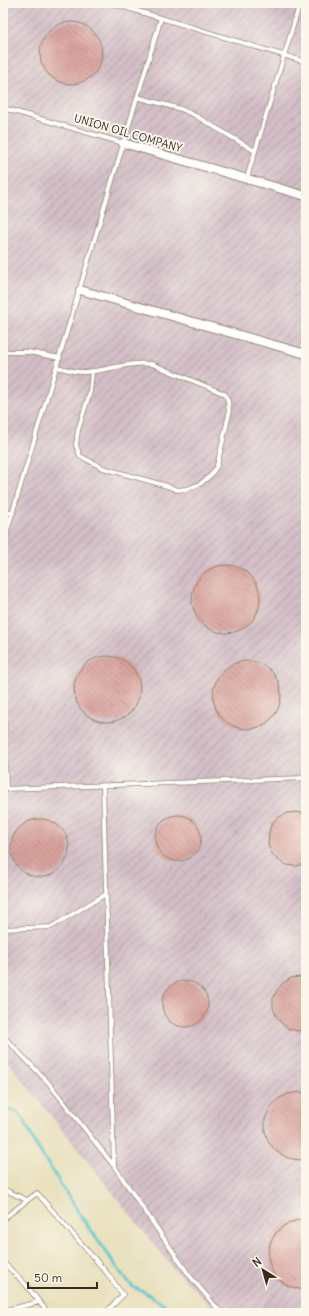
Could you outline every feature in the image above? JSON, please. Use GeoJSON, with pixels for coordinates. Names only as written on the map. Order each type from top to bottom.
{"type":"FeatureCollection","features":[{"type":"Feature","properties":{"kind":"street","name":"UNION OIL COMPANY"},"geometry":{"type":"LineString","coordinates":[[123,143],[306,196]]}},
{"type":"Feature","properties":{"kind":"street"},"geometry":{"type":"LineString","coordinates":[[80,290],[306,354]]}},
{"type":"Feature","properties":{"kind":"lane"},"geometry":{"type":"LineString","coordinates":[[111,3],[306,62]]}},
{"type":"Feature","properties":{"kind":"lane"},"geometry":{"type":"LineString","coordinates":[[247,178],[300,3]]}},
{"type":"Feature","properties":{"kind":"lane"},"geometry":{"type":"LineString","coordinates":[[3,544],[162,18]]}},
{"type":"Feature","properties":{"kind":"lane"},"geometry":{"type":"LineString","coordinates":[[137,97],[181,109],[196,116],[255,151]]}},
{"type":"Feature","properties":{"kind":"lane","name":"UNION OIL COMPANY"},"geometry":{"type":"LineString","coordinates":[[3,108],[123,143]]}},
{"type":"Feature","properties":{"kind":"lane"},"geometry":{"type":"LineString","coordinates":[[3,352],[28,352],[60,358]]}},
{"type":"Feature","properties":{"kind":"lane"},"geometry":{"type":"LineString","coordinates":[[57,367],[83,373],[92,371],[144,363],[152,364],[225,394],[228,401],[229,414],[217,466],[211,475],[200,484],[187,489],[177,490],[103,468],[80,456],[76,445],[78,430],[90,392],[92,371]]}},
{"type":"Feature","properties":{"kind":"lane"},"geometry":{"type":"LineString","coordinates":[[3,511],[13,513]]}},
{"type":"Feature","properties":{"kind":"lane"},"geometry":{"type":"LineString","coordinates":[[3,697],[4,789],[306,778]]}},
{"type":"Feature","properties":{"kind":"lane"},"geometry":{"type":"LineString","coordinates":[[103,785],[114,1166]]}},
{"type":"Feature","properties":{"kind":"lane"},"geometry":{"type":"LineString","coordinates":[[3,929],[51,927],[106,894]]}},
{"type":"Feature","properties":{"kind":"lane"},"geometry":{"type":"LineString","coordinates":[[3,1037],[47,1082],[114,1166],[189,1275],[223,1313]]}},
{"type":"Feature","properties":{"kind":"lane"},"geometry":{"type":"LineString","coordinates":[[3,1189],[27,1200]]}},
{"type":"Feature","properties":{"kind":"lane"},"geometry":{"type":"LineString","coordinates":[[4,1216],[37,1193],[107,1272],[123,1295],[105,1313]]}},
{"type":"Feature","properties":{"kind":"lane"},"geometry":{"type":"LineString","coordinates":[[3,1262],[26,1285],[48,1313]]}},
{"type":"Feature","properties":{"kind":"lane"},"geometry":{"type":"LineString","coordinates":[[3,1311],[40,1302]]}},
{"type":"Feature","properties":{"kind":"shaded area"},"geometry":{"type":"Polygon","coordinates":[[[3,3],[306,3],[306,1313],[218,1313],[172,1267],[3,1056],[3,3]]]}},
{"type":"Feature","properties":{"kind":"building"},"geometry":{"type":"Polygon","coordinates":[[[65,22],[77,22],[93,31],[100,41],[102,53],[100,65],[93,75],[77,84],[65,84],[54,79],[45,70],[40,59],[40,47],[45,36],[54,27],[65,22]]]}},
{"type":"Feature","properties":{"kind":"building"},"geometry":{"type":"Polygon","coordinates":[[[219,565],[233,565],[245,571],[254,580],[260,592],[258,612],[250,623],[239,631],[233,633],[219,633],[213,631],[202,623],[194,612],[192,606],[192,592],[194,586],[202,575],[213,567],[219,565]]]}},
{"type":"Feature","properties":{"kind":"building"},"geometry":{"type":"Polygon","coordinates":[[[107,656],[120,659],[130,666],[137,676],[140,689],[137,702],[130,712],[120,719],[107,722],[94,719],[84,712],[77,702],[74,689],[77,676],[84,666],[94,659],[107,656]]]}},
{"type":"Feature","properties":{"kind":"building"},"geometry":{"type":"Polygon","coordinates":[[[247,661],[260,664],[271,671],[278,682],[281,695],[278,708],[271,719],[260,726],[247,729],[234,726],[223,719],[216,708],[213,695],[216,682],[223,671],[234,664],[247,661]]]}},
{"type":"Feature","properties":{"kind":"building"},"geometry":{"type":"Polygon","coordinates":[[[297,812],[306,814],[306,864],[296,866],[287,865],[279,861],[272,854],[268,845],[269,832],[272,823],[279,817],[288,813],[297,812]]]}},
{"type":"Feature","properties":{"kind":"building"},"geometry":{"type":"Polygon","coordinates":[[[173,815],[183,815],[195,821],[200,829],[200,847],[195,855],[187,860],[173,861],[165,858],[158,851],[155,843],[155,833],[158,825],[165,818],[173,815]]]}},
{"type":"Feature","properties":{"kind":"building"},"geometry":{"type":"Polygon","coordinates":[[[40,819],[51,821],[64,832],[67,837],[69,848],[67,859],[56,872],[51,875],[40,877],[29,875],[16,864],[13,859],[11,848],[13,837],[24,824],[29,821],[40,819]]]}},
{"type":"Feature","properties":{"kind":"building"},"geometry":{"type":"Polygon","coordinates":[[[291,978],[306,978],[306,1030],[299,1031],[289,1029],[282,1024],[276,1016],[273,1007],[273,999],[277,990],[283,983],[291,978]]]}},
{"type":"Feature","properties":{"kind":"building"},"geometry":{"type":"Polygon","coordinates":[[[190,981],[202,987],[207,995],[207,1013],[202,1021],[194,1026],[180,1027],[168,1021],[163,1013],[162,999],[168,987],[176,982],[190,981]]]}},
{"type":"Feature","properties":{"kind":"building"},"geometry":{"type":"Polygon","coordinates":[[[300,1092],[306,1093],[306,1158],[299,1160],[288,1158],[277,1152],[269,1143],[265,1132],[265,1119],[270,1108],[278,1099],[288,1094],[300,1092]]]}},
{"type":"Feature","properties":{"kind":"building"},"geometry":{"type":"Polygon","coordinates":[[[297,1220],[306,1220],[306,1289],[288,1286],[278,1279],[271,1269],[268,1257],[270,1243],[276,1233],[285,1225],[297,1220]]]}},
{"type":"Feature","properties":{"kind":"waterway"},"geometry":{"type":"LineString","coordinates":[[3,1111],[16,1111],[24,1120],[33,1140],[82,1218],[121,1273],[133,1287],[146,1293],[176,1313]]}}]}
